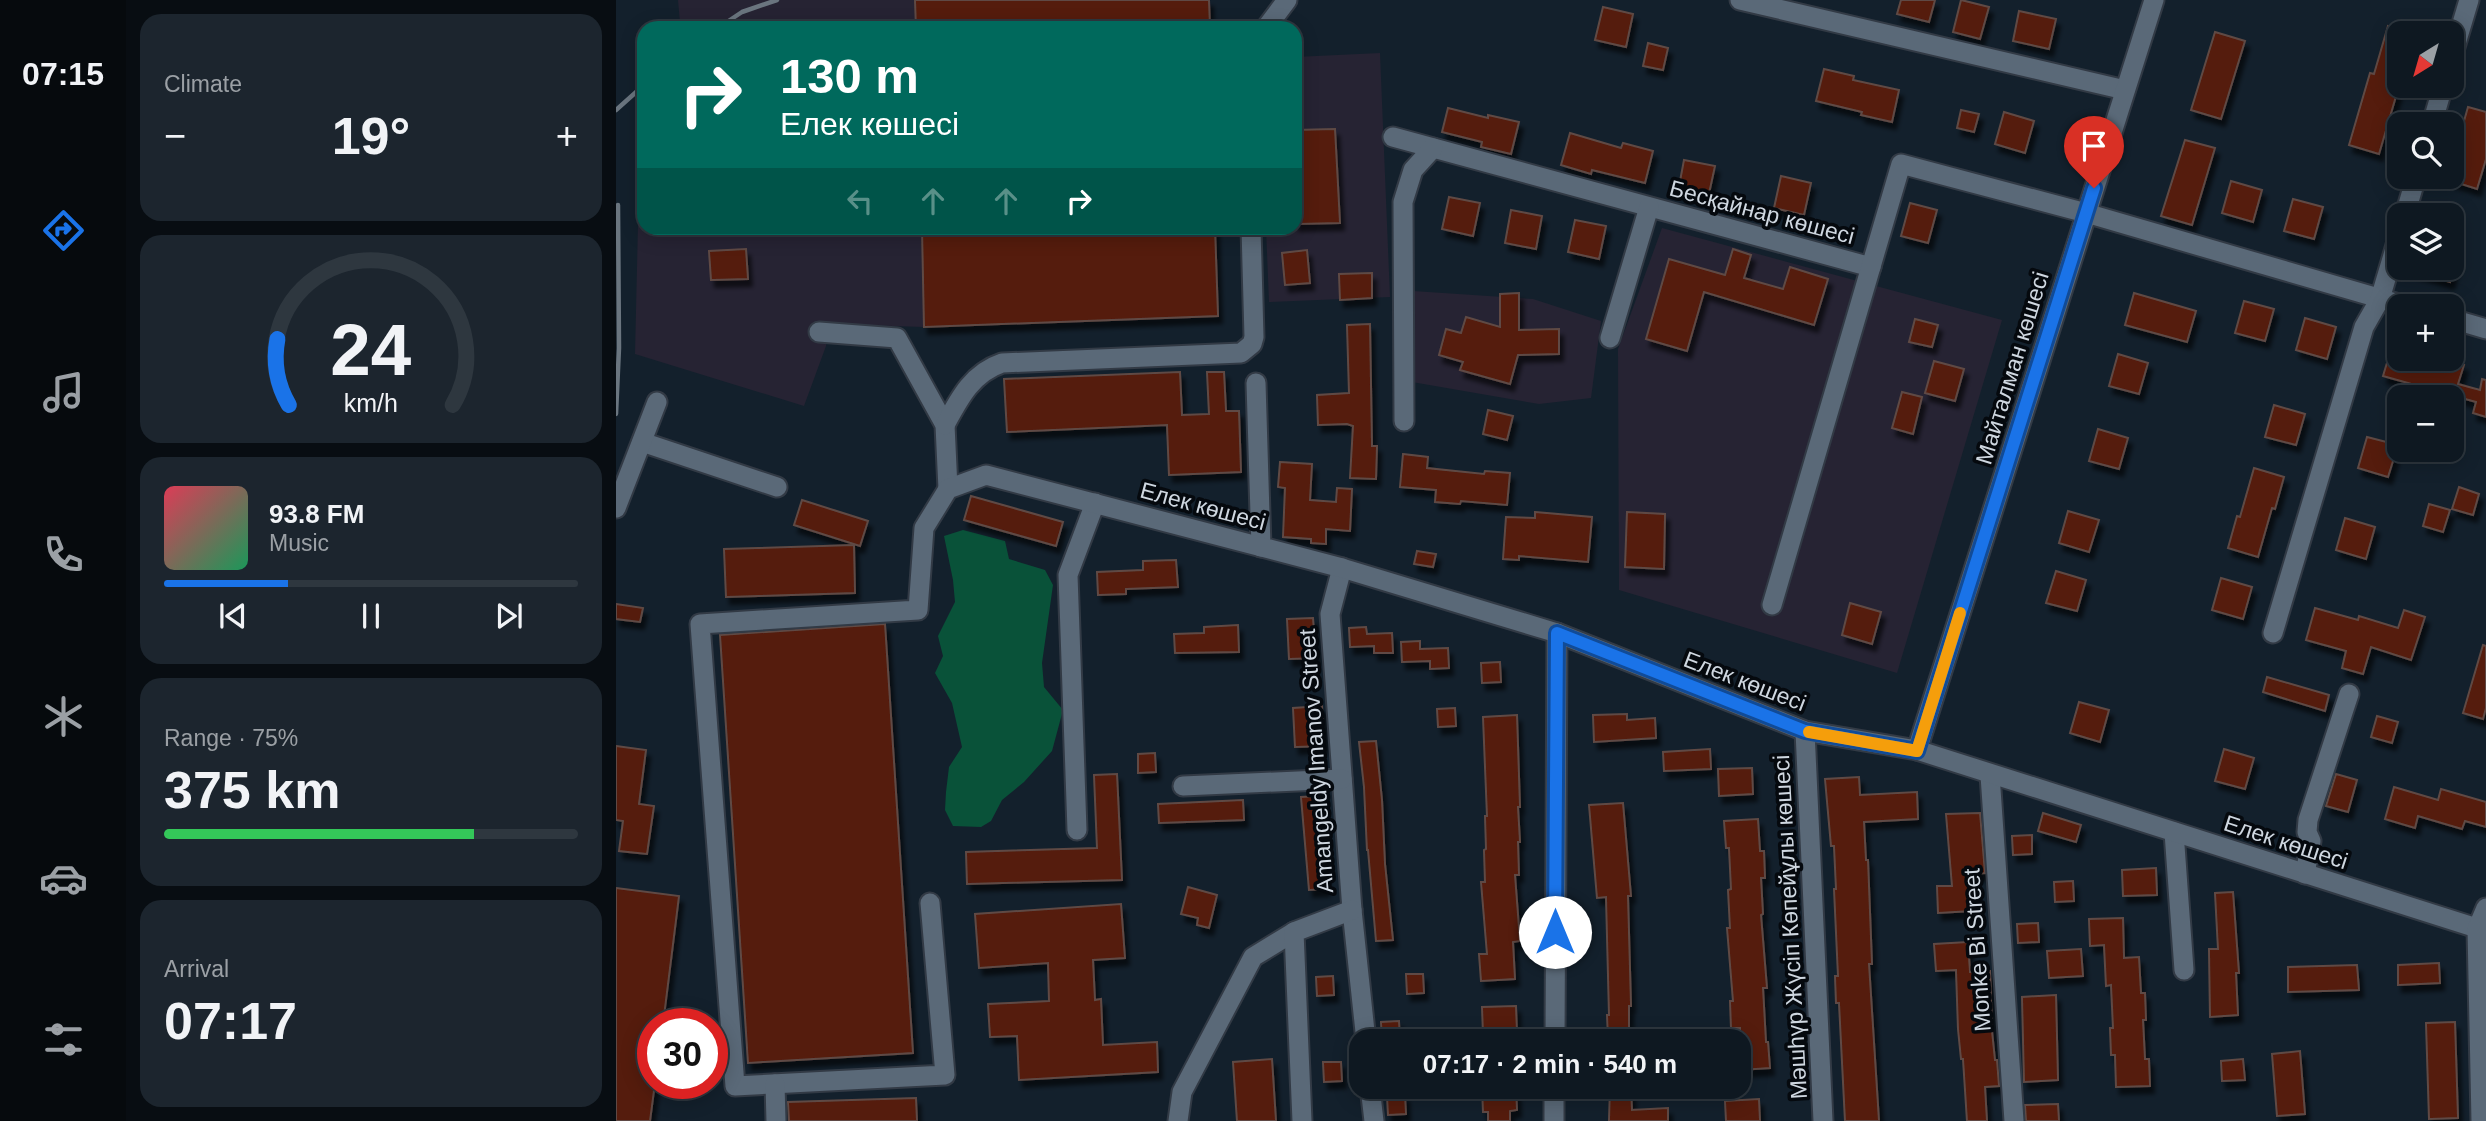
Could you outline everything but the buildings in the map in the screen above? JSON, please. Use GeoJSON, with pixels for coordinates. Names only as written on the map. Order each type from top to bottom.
{"type":"FeatureCollection","features":[{"type":"Feature","properties":{"kind":"street"},"geometry":{"type":"LineString","coordinates":[[1271,21],[1287,0]]}},
{"type":"Feature","properties":{"kind":"street"},"geometry":{"type":"LineString","coordinates":[[1740,0],[2125,90]]}},
{"type":"Feature","properties":{"kind":"street","name":"Майталман көшесі"},"geometry":{"type":"LineString","coordinates":[[1917,751],[2154,0]]}},
{"type":"Feature","properties":{"kind":"street"},"geometry":{"type":"LineString","coordinates":[[2463,21],[2469,0]]}},
{"type":"Feature","properties":{"kind":"street","name":"Бесқайнар көшесі"},"geometry":{"type":"LineString","coordinates":[[1393,137],[1871,267],[1901,164],[2086,213]]}},
{"type":"Feature","properties":{"kind":"street"},"geometry":{"type":"LineString","coordinates":[[1404,421],[1403,202],[1413,170],[1433,148]]}},
{"type":"Feature","properties":{"kind":"street"},"geometry":{"type":"LineString","coordinates":[[1610,338],[1650,207]]}},
{"type":"Feature","properties":{"kind":"street"},"geometry":{"type":"LineString","coordinates":[[2086,213],[2387,301]]}},
{"type":"Feature","properties":{"kind":"street"},"geometry":{"type":"LineString","coordinates":[[944,425],[972,380],[990,367],[1002,363],[1241,353],[1252,344],[1254,337],[1251,235]]}},
{"type":"Feature","properties":{"kind":"street"},"geometry":{"type":"LineString","coordinates":[[1772,605],[1871,267]]}},
{"type":"Feature","properties":{"kind":"street"},"geometry":{"type":"LineString","coordinates":[[2273,633],[2364,327],[2380,299],[2387,275]]}},
{"type":"Feature","properties":{"kind":"street"},"geometry":{"type":"LineString","coordinates":[[2464,323],[2486,329]]}},
{"type":"Feature","properties":{"kind":"street"},"geometry":{"type":"LineString","coordinates":[[819,332],[897,338],[944,425],[948,489],[924,528],[918,610],[699,624],[735,1086],[945,1075],[930,903]]}},
{"type":"Feature","properties":{"kind":"street"},"geometry":{"type":"LineString","coordinates":[[1256,383],[1261,547]]}},
{"type":"Feature","properties":{"kind":"street"},"geometry":{"type":"LineString","coordinates":[[616,508],[657,402]]}},
{"type":"Feature","properties":{"kind":"street"},"geometry":{"type":"LineString","coordinates":[[642,442],[777,487]]}},
{"type":"Feature","properties":{"kind":"street","name":"Елек көшесі"},"geometry":{"type":"LineString","coordinates":[[948,489],[986,475],[1342,568],[1557,633],[1805,731],[1917,751],[2482,930]]}},
{"type":"Feature","properties":{"kind":"street"},"geometry":{"type":"LineString","coordinates":[[1077,830],[1068,575],[1095,503]]}},
{"type":"Feature","properties":{"kind":"street","name":"Amangeldy Imanov Street"},"geometry":{"type":"LineString","coordinates":[[1342,568],[1330,614],[1352,910],[1365,1029]]}},
{"type":"Feature","properties":{"kind":"street"},"geometry":{"type":"LineString","coordinates":[[1555,1029],[1557,633]]}},
{"type":"Feature","properties":{"kind":"street"},"geometry":{"type":"LineString","coordinates":[[2305,874],[2311,841],[2307,832],[2308,820],[2349,694]]}},
{"type":"Feature","properties":{"kind":"street","name":"Мәшһүр Жүсіп Көпейұлы көшесі"},"geometry":{"type":"LineString","coordinates":[[1805,731],[1823,1121]]}},
{"type":"Feature","properties":{"kind":"street","name":"Monke Bi Street"},"geometry":{"type":"LineString","coordinates":[[1990,775],[2014,1121]]}},
{"type":"Feature","properties":{"kind":"street"},"geometry":{"type":"LineString","coordinates":[[1182,786],[1342,779]]}},
{"type":"Feature","properties":{"kind":"street"},"geometry":{"type":"LineString","coordinates":[[2174,832],[2184,970]]}},
{"type":"Feature","properties":{"kind":"street"},"geometry":{"type":"LineString","coordinates":[[2481,1121],[2482,930],[2486,908]]}},
{"type":"Feature","properties":{"kind":"street","name":"Amangeldy Imanov Street"},"geometry":{"type":"LineString","coordinates":[[1178,1121],[1182,1092],[1252,957],[1294,932],[1352,910]]}},
{"type":"Feature","properties":{"kind":"street"},"geometry":{"type":"LineString","coordinates":[[1294,932],[1303,1121]]}},
{"type":"Feature","properties":{"kind":"street"},"geometry":{"type":"LineString","coordinates":[[775,1084],[776,1121]]}},
{"type":"Feature","properties":{"kind":"street"},"geometry":{"type":"LineString","coordinates":[[1371,1099],[1374,1121]]}},
{"type":"Feature","properties":{"kind":"street"},"geometry":{"type":"LineString","coordinates":[[1554,1099],[1554,1121]]}},
{"type":"Feature","properties":{"kind":"shaded area"},"geometry":{"type":"Polygon","coordinates":[[[678,0],[1210,0],[1211,21],[680,21],[678,0]]]}},
{"type":"Feature","properties":{"kind":"shaded area"},"geometry":{"type":"Polygon","coordinates":[[[1380,53],[1390,297],[1269,302],[1266,235],[1302,235],[1302,57],[1380,53]]]}},
{"type":"Feature","properties":{"kind":"shaded area"},"geometry":{"type":"Polygon","coordinates":[[[1662,228],[2002,320],[1897,673],[1619,590],[1618,349],[1662,228]]]}},
{"type":"Feature","properties":{"kind":"shaded area"},"geometry":{"type":"Polygon","coordinates":[[[638,235],[1216,235],[1218,316],[924,327],[829,324],[826,346],[804,406],[635,354],[638,235]]]}},
{"type":"Feature","properties":{"kind":"shaded area"},"geometry":{"type":"Polygon","coordinates":[[[1413,291],[1533,299],[1601,321],[1591,398],[1539,404],[1412,382],[1413,291]]]}},
{"type":"Feature","properties":{"kind":"green space"},"geometry":{"type":"Polygon","coordinates":[[[963,530],[1005,541],[1009,559],[1045,570],[1053,585],[1042,663],[1044,687],[1063,710],[1052,751],[1024,782],[1002,800],[991,821],[981,827],[953,826],[945,810],[949,767],[962,747],[952,703],[935,673],[943,656],[938,636],[955,602],[944,536],[963,530]]]}},
{"type":"Feature","properties":{"kind":"railway"},"geometry":{"type":"LineString","coordinates":[[728,21],[742,12],[777,0]]}},
{"type":"Feature","properties":{"kind":"railway"},"geometry":{"type":"LineString","coordinates":[[616,110],[637,91]]}},
{"type":"Feature","properties":{"kind":"railway"},"geometry":{"type":"LineString","coordinates":[[616,414],[619,348],[618,205]]}},
{"type":"Feature","properties":{"kind":"slow traffic"},"geometry":{"type":"LineString","coordinates":[[1809,732],[1917,751],[1960,613]]}},
{"type":"Feature","properties":{"kind":"route"},"geometry":{"type":"LineString","coordinates":[[1555,932],[1557,633],[1805,731],[1917,751],[2094,188]]}}]}
